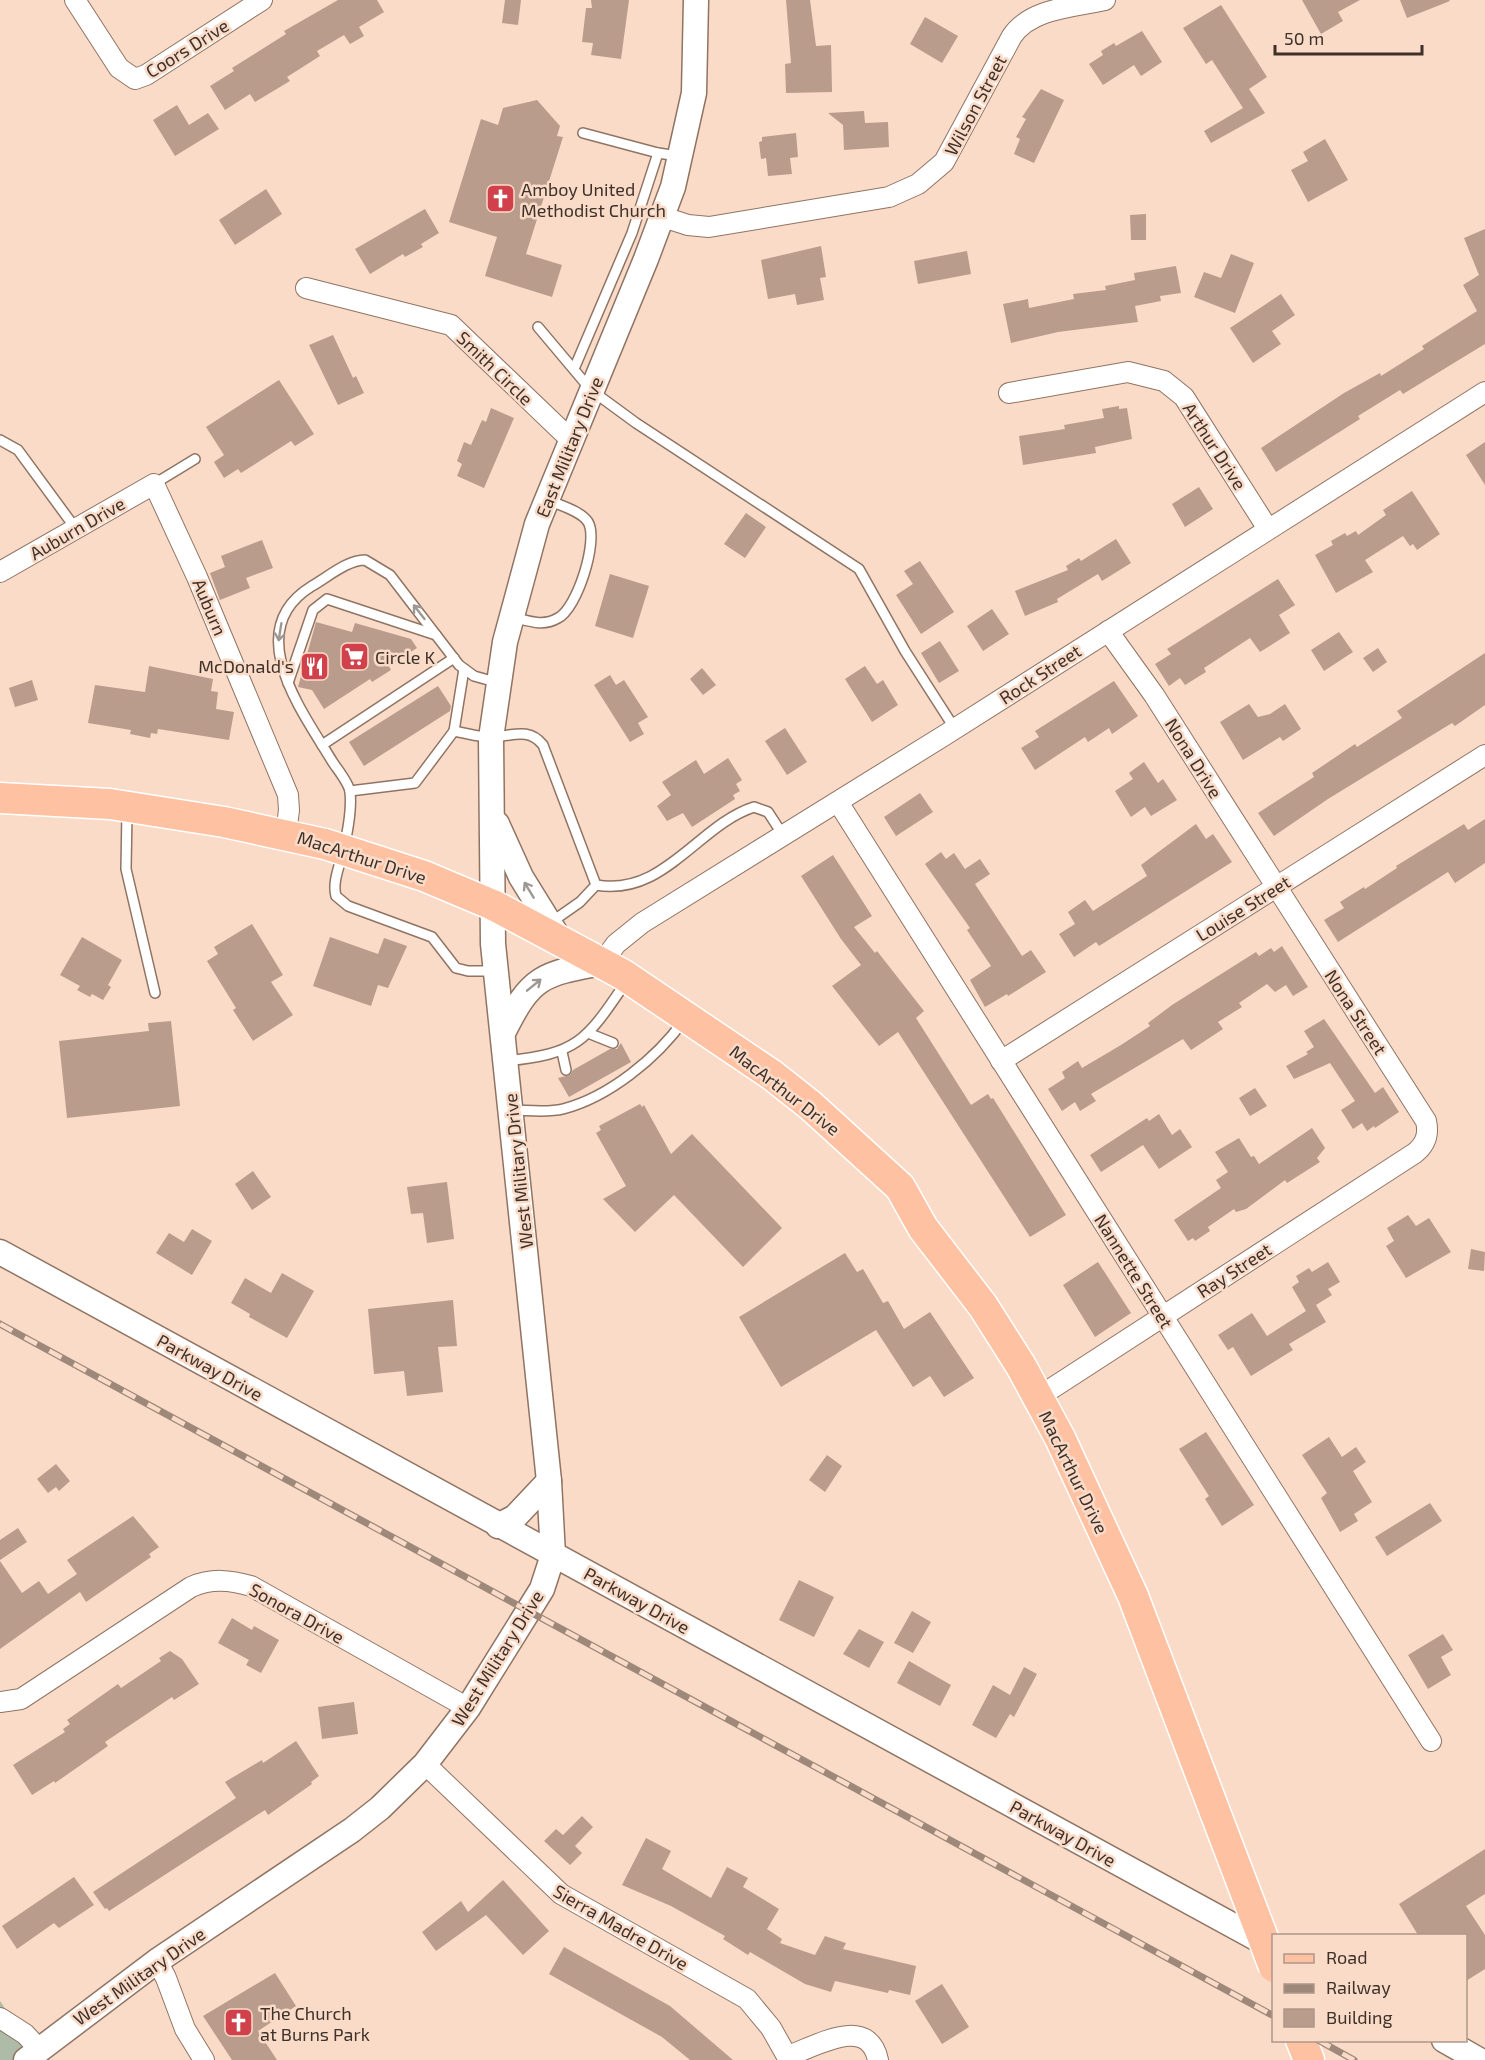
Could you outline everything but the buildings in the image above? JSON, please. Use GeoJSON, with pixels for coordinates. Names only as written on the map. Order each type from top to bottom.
{"type":"FeatureCollection","features":[{"type":"Feature","properties":{"kind":"main road","name":"MacArthur Drive"},"geometry":{"type":"LineString","coordinates":[[0,798],[128,807],[286,834],[424,876],[493,905],[554,932],[629,979],[772,1075],[810,1105],[900,1187],[923,1228],[983,1306],[1021,1366],[1060,1438],[1132,1596],[1272,1962]]}},
{"type":"Feature","properties":{"kind":"main road"},"geometry":{"type":"LineString","coordinates":[[1302,2042],[1309,2060]]}},
{"type":"Feature","properties":{"kind":"street","name":"Coors Drive"},"geometry":{"type":"LineString","coordinates":[[75,0],[119,68],[135,79],[146,75],[262,0]]}},
{"type":"Feature","properties":{"kind":"street","name":"East Military Drive"},"geometry":{"type":"LineString","coordinates":[[493,905],[491,738],[511,616],[522,573],[547,499],[663,217],[669,155],[694,93],[696,0]]}},
{"type":"Feature","properties":{"kind":"street","name":"Wilson Street"},"geometry":{"type":"LineString","coordinates":[[663,217],[688,225],[709,227],[812,211],[903,191],[918,184],[944,162],[1012,36],[1021,24],[1041,14],[1105,0]]}},
{"type":"Feature","properties":{"kind":"street","name":"Smith Circle"},"geometry":{"type":"LineString","coordinates":[[306,288],[451,325],[570,439]]}},
{"type":"Feature","properties":{"kind":"street","name":"Arthur Drive"},"geometry":{"type":"LineString","coordinates":[[1009,393],[1128,372],[1164,381],[1184,397],[1268,529]]}},
{"type":"Feature","properties":{"kind":"street","name":"Rock Street"},"geometry":{"type":"LineString","coordinates":[[602,963],[616,944],[642,923],[954,729],[1485,392]]}},
{"type":"Feature","properties":{"kind":"street","name":"Auburn Drive"},"geometry":{"type":"LineString","coordinates":[[0,572],[154,484]]}},
{"type":"Feature","properties":{"kind":"street","name":"Auburn"},"geometry":{"type":"LineString","coordinates":[[154,484],[197,577],[288,795],[290,810],[286,834]]}},
{"type":"Feature","properties":{"kind":"street","name":"Nona Drive"},"geometry":{"type":"LineString","coordinates":[[1108,631],[1154,695],[1276,887]]}},
{"type":"Feature","properties":{"kind":"street","name":"Louise Street"},"geometry":{"type":"LineString","coordinates":[[1001,1061],[1485,755]]}},
{"type":"Feature","properties":{"kind":"street","name":"Nannette Street"},"geometry":{"type":"LineString","coordinates":[[838,802],[1431,1741]]}},
{"type":"Feature","properties":{"kind":"street"},"geometry":{"type":"LineString","coordinates":[[493,815],[521,877],[554,932]]}},
{"type":"Feature","properties":{"kind":"street","name":"Nona Street"},"geometry":{"type":"LineString","coordinates":[[1276,887],[1426,1121],[1426,1139]]}},
{"type":"Feature","properties":{"kind":"street","name":"West Military Drive"},"geometry":{"type":"LineString","coordinates":[[32,2054],[157,1961],[352,1830],[380,1808],[425,1764],[468,1708],[529,1612],[550,1570],[553,1555],[549,1480],[512,1110],[495,971],[493,905]]}},
{"type":"Feature","properties":{"kind":"street"},"geometry":{"type":"LineString","coordinates":[[502,1033],[519,1001],[534,984],[552,973],[602,963]]}},
{"type":"Feature","properties":{"kind":"street","name":"Ray Street"},"geometry":{"type":"LineString","coordinates":[[1037,1398],[1415,1153],[1422,1148],[1426,1139]]}},
{"type":"Feature","properties":{"kind":"street","name":"Parkway Drive"},"geometry":{"type":"LineString","coordinates":[[0,1252],[1272,1947]]}},
{"type":"Feature","properties":{"kind":"street"},"geometry":{"type":"LineString","coordinates":[[498,1526],[516,1517],[549,1480]]}},
{"type":"Feature","properties":{"kind":"street","name":"Sonora Drive"},"geometry":{"type":"LineString","coordinates":[[0,1702],[21,1699],[191,1587],[212,1580],[224,1580],[251,1586],[468,1708]]}},
{"type":"Feature","properties":{"kind":"street","name":"Sierra Madre Drive"},"geometry":{"type":"LineString","coordinates":[[425,1764],[561,1894],[747,2000],[771,2028],[789,2058]]}},
{"type":"Feature","properties":{"kind":"street"},"geometry":{"type":"LineString","coordinates":[[157,1961],[166,1978],[185,2029],[204,2060]]}},
{"type":"Feature","properties":{"kind":"street"},"geometry":{"type":"LineString","coordinates":[[0,2018],[25,2034],[32,2054]]}},
{"type":"Feature","properties":{"kind":"street"},"geometry":{"type":"LineString","coordinates":[[789,2058],[848,2035],[858,2035],[865,2037],[871,2043],[878,2060]]}},
{"type":"Feature","properties":{"kind":"street"},"geometry":{"type":"LineString","coordinates":[[1448,2042],[1479,2060]]}},
{"type":"Feature","properties":{"kind":"lane"},"geometry":{"type":"LineString","coordinates":[[574,369],[632,233],[669,155],[583,133]]}},
{"type":"Feature","properties":{"kind":"lane"},"geometry":{"type":"LineString","coordinates":[[538,327],[591,390],[636,423],[859,569],[905,651],[954,729]]}},
{"type":"Feature","properties":{"kind":"lane"},"geometry":{"type":"LineString","coordinates":[[0,440],[18,450],[76,529]]}},
{"type":"Feature","properties":{"kind":"lane"},"geometry":{"type":"LineString","coordinates":[[154,484],[195,459]]}},
{"type":"Feature","properties":{"kind":"lane"},"geometry":{"type":"LineString","coordinates":[[511,616],[539,623],[561,617],[568,611],[582,579],[591,544],[589,522],[583,516],[547,499]]}},
{"type":"Feature","properties":{"kind":"lane"},"geometry":{"type":"LineString","coordinates":[[495,971],[468,971],[456,968],[437,941],[428,934],[342,903],[334,893],[344,850],[350,791],[297,707],[287,684],[278,639],[285,612],[299,594],[352,562],[365,560],[384,570],[464,669],[474,676],[500,684]]}},
{"type":"Feature","properties":{"kind":"lane"},"geometry":{"type":"LineString","coordinates":[[287,684],[313,610],[327,599],[436,635]]}},
{"type":"Feature","properties":{"kind":"lane"},"geometry":{"type":"LineString","coordinates":[[322,745],[454,658]]}},
{"type":"Feature","properties":{"kind":"lane"},"geometry":{"type":"LineString","coordinates":[[350,791],[415,783],[454,730],[464,669]]}},
{"type":"Feature","properties":{"kind":"lane"},"geometry":{"type":"LineString","coordinates":[[454,730],[491,738],[529,734],[543,745],[596,885]]}},
{"type":"Feature","properties":{"kind":"lane"},"geometry":{"type":"LineString","coordinates":[[128,807],[126,869],[155,993]]}},
{"type":"Feature","properties":{"kind":"lane"},"geometry":{"type":"LineString","coordinates":[[596,885],[623,887],[643,880],[665,868],[738,814],[754,807],[768,812],[783,835]]}},
{"type":"Feature","properties":{"kind":"lane"},"geometry":{"type":"LineString","coordinates":[[554,932],[596,885]]}},
{"type":"Feature","properties":{"kind":"lane"},"geometry":{"type":"LineString","coordinates":[[506,1061],[549,1056],[562,1052],[588,1033],[629,979]]}},
{"type":"Feature","properties":{"kind":"lane"},"geometry":{"type":"LineString","coordinates":[[512,1110],[562,1109],[593,1095],[647,1061],[672,1036],[686,1017]]}},
{"type":"Feature","properties":{"kind":"lane"},"geometry":{"type":"LineString","coordinates":[[588,1033],[613,1043]]}},
{"type":"Feature","properties":{"kind":"lane"},"geometry":{"type":"LineString","coordinates":[[562,1052],[566,1070]]}},
{"type":"Feature","properties":{"kind":"green space"},"geometry":{"type":"Polygon","coordinates":[[[0,2001],[40,2060],[0,2060],[0,2001]]]}},
{"type":"Feature","properties":{"kind":"railway"},"geometry":{"type":"LineString","coordinates":[[0,1324],[1272,2015]]}},
{"type":"Feature","properties":{"kind":"railway"},"geometry":{"type":"LineString","coordinates":[[1322,2042],[1354,2060]]}},
{"type":"Feature","properties":{"kind":"place","name":"Amboy United Methodist Church"},"geometry":{"type":"Point","coordinates":[500,199]}},
{"type":"Feature","properties":{"kind":"place","name":"Circle K"},"geometry":{"type":"Point","coordinates":[354,657]}},
{"type":"Feature","properties":{"kind":"place","name":"McDonald's"},"geometry":{"type":"Point","coordinates":[315,666]}},
{"type":"Feature","properties":{"kind":"place","name":"The Church at Burns Park"},"geometry":{"type":"Point","coordinates":[239,2023]}}]}
